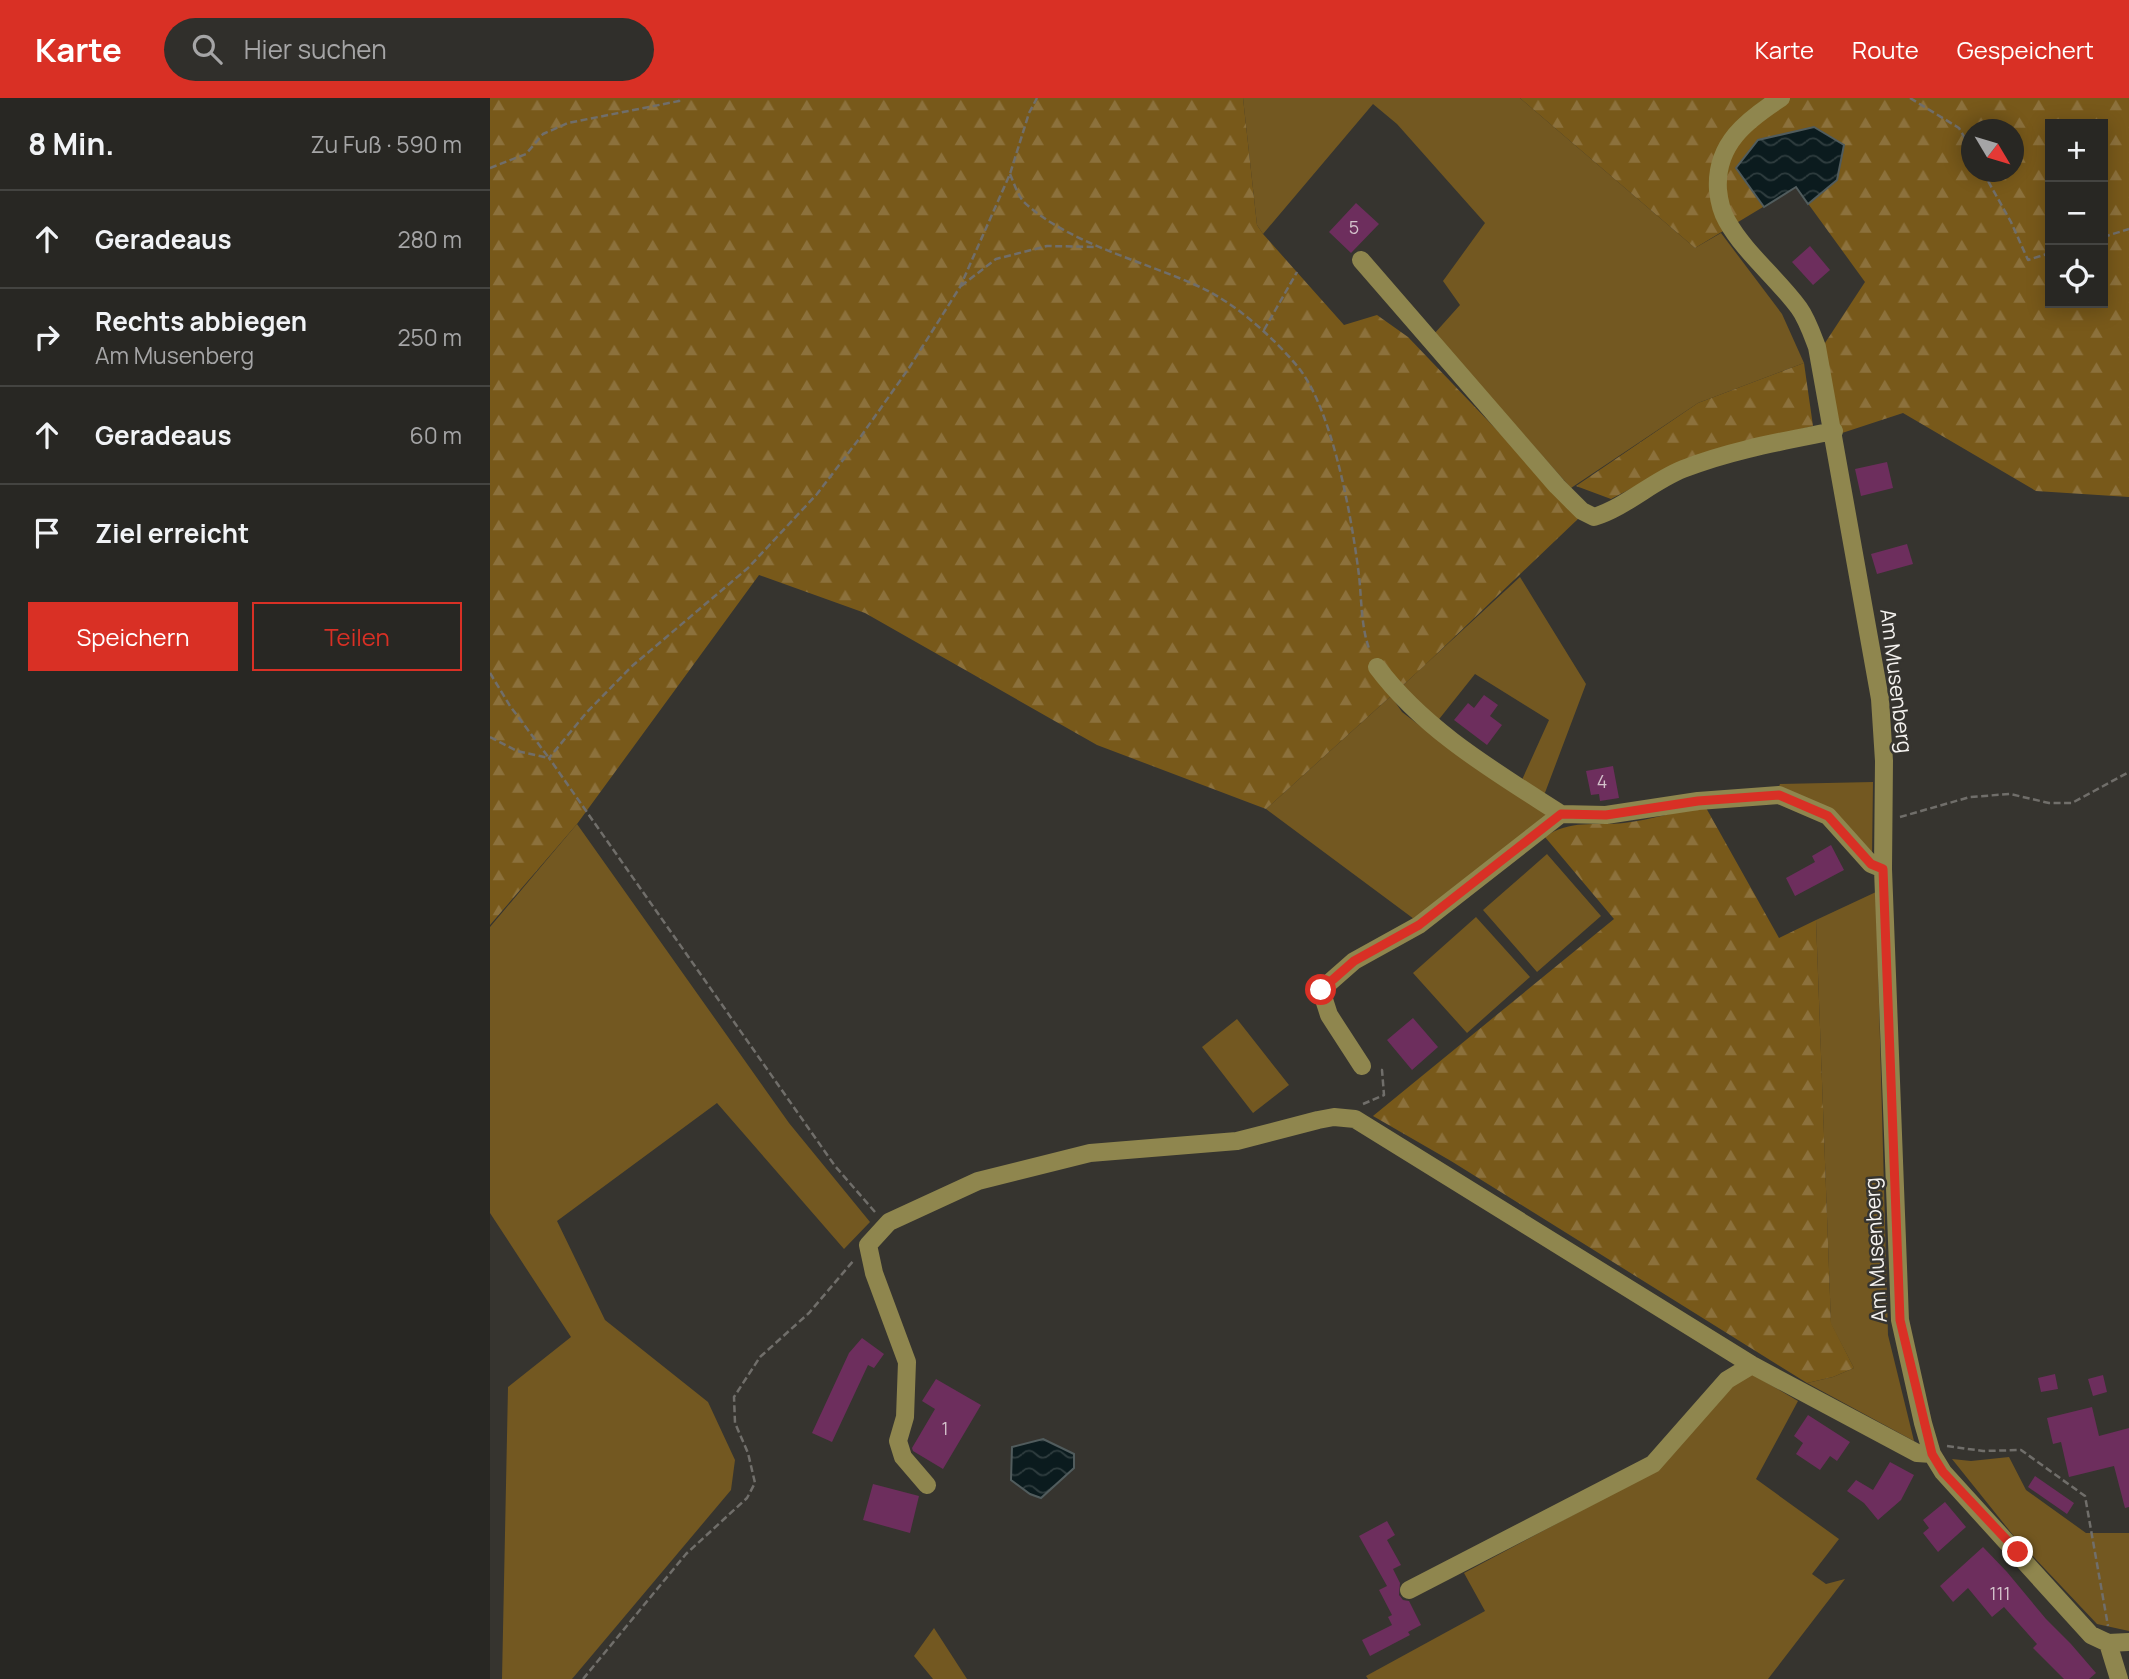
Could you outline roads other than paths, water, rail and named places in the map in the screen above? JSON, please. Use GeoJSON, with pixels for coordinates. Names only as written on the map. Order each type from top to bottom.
{"type":"FeatureCollection","features":[{"type":"Feature","properties":{"kind":"street","name":"Am Musenberg"},"geometry":{"type":"LineString","coordinates":[[1781,98],[1737,131],[1726,148],[1718,182],[1719,201],[1735,234],[1801,310],[1817,346],[1880,699],[1884,761],[1883,869],[1900,1320],[1932,1454]]}},
{"type":"Feature","properties":{"kind":"street"},"geometry":{"type":"LineString","coordinates":[[1361,260],[1557,486],[1581,512],[1594,517],[1612,512],[1655,483],[1684,468],[1757,447],[1834,431]]}},
{"type":"Feature","properties":{"kind":"street"},"geometry":{"type":"LineString","coordinates":[[1377,667],[1409,706],[1432,726],[1561,814],[1606,815],[1698,801],[1779,795],[1828,816],[1871,864],[1883,869]]}},
{"type":"Feature","properties":{"kind":"street"},"geometry":{"type":"LineString","coordinates":[[1362,1066],[1329,1015],[1321,990],[1354,961],[1419,925],[1561,814]]}},
{"type":"Feature","properties":{"kind":"street"},"geometry":{"type":"LineString","coordinates":[[927,1485],[903,1457],[898,1441],[905,1417],[907,1362],[874,1273],[868,1245],[889,1222],[978,1181],[1090,1153],[1237,1141],[1318,1119],[1355,1119],[1752,1364],[1917,1453],[1932,1454],[1943,1472],[2091,1634],[2108,1643],[2129,1642]]}},
{"type":"Feature","properties":{"kind":"street"},"geometry":{"type":"LineString","coordinates":[[1409,1590],[1653,1464],[1727,1380],[1752,1364]]}},
{"type":"Feature","properties":{"kind":"street"},"geometry":{"type":"LineString","coordinates":[[2108,1643],[2119,1679]]}},
{"type":"Feature","properties":{"kind":"water"},"geometry":{"type":"Polygon","coordinates":[[[1814,127],[1844,145],[1837,180],[1808,204],[1796,187],[1764,207],[1736,168],[1758,140],[1814,127]]]}},
{"type":"Feature","properties":{"kind":"water"},"geometry":{"type":"Polygon","coordinates":[[[1043,1439],[1074,1454],[1074,1468],[1041,1498],[1030,1494],[1011,1480],[1012,1447],[1043,1439]]]}}]}
